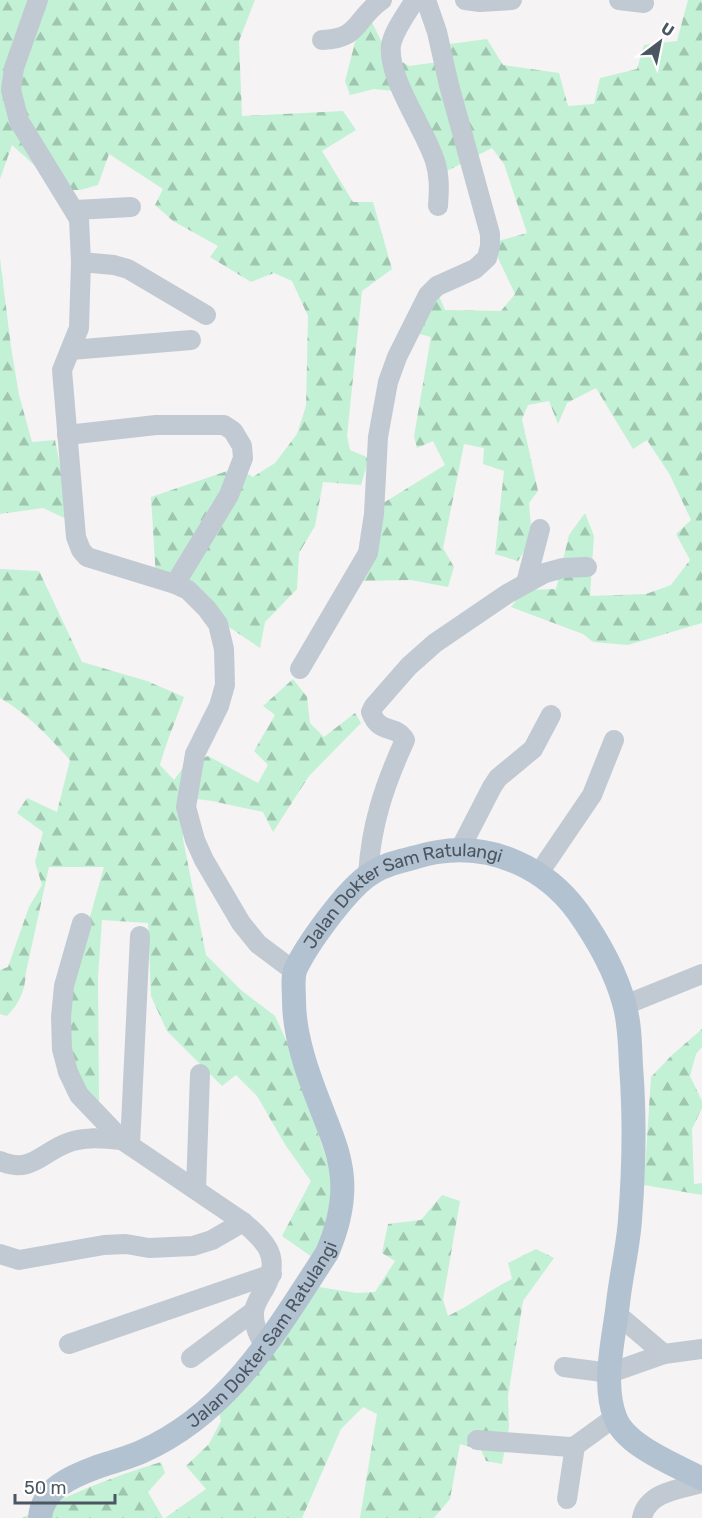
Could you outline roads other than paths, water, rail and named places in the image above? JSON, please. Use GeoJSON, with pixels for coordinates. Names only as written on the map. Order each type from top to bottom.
{"type":"FeatureCollection","features":[{"type":"Feature","properties":{"kind":"main road","name":"Jalan Dokter Sam Ratulangi"},"geometry":{"type":"LineString","coordinates":[[40,1518],[41,1509],[56,1488],[66,1479],[139,1453],[175,1434],[203,1415],[238,1381],[264,1348],[327,1253],[334,1237],[342,1206],[342,1178],[335,1143],[319,1103],[294,1019],[294,971],[318,933],[346,896],[368,875],[393,863],[439,852],[482,853],[515,860],[538,873],[566,896],[596,937],[614,974],[625,1005],[634,1110],[630,1223],[610,1373],[610,1399],[615,1417],[624,1432],[636,1442],[702,1481]]}},
{"type":"Feature","properties":{"kind":"street"},"geometry":{"type":"LineString","coordinates":[[38,0],[14,68],[11,90],[19,121],[30,142],[80,219],[79,328],[62,370],[76,537],[81,550],[87,557],[188,590],[218,624],[224,649],[225,685],[219,706],[195,754],[186,807],[195,840],[204,860],[241,924],[258,944],[294,971]]}},
{"type":"Feature","properties":{"kind":"street"},"geometry":{"type":"LineString","coordinates":[[322,40],[338,40],[350,34],[375,4],[382,0]]}},
{"type":"Feature","properties":{"kind":"street"},"geometry":{"type":"LineString","coordinates":[[415,0],[394,37],[391,46],[392,60],[401,89],[435,160],[440,182],[438,206]]}},
{"type":"Feature","properties":{"kind":"street"},"geometry":{"type":"LineString","coordinates":[[300,669],[368,553],[374,514],[378,437],[388,382],[397,357],[428,295],[437,286],[475,269],[487,258],[490,246],[490,234],[449,85],[437,32],[426,0]]}},
{"type":"Feature","properties":{"kind":"street"},"geometry":{"type":"LineString","coordinates":[[465,0],[512,0]]}},
{"type":"Feature","properties":{"kind":"street"},"geometry":{"type":"LineString","coordinates":[[619,0],[644,3]]}},
{"type":"Feature","properties":{"kind":"street"},"geometry":{"type":"LineString","coordinates":[[75,210],[131,207]]}},
{"type":"Feature","properties":{"kind":"street"},"geometry":{"type":"LineString","coordinates":[[81,262],[128,268],[206,315]]}},
{"type":"Feature","properties":{"kind":"street"},"geometry":{"type":"LineString","coordinates":[[71,350],[191,340]]}},
{"type":"Feature","properties":{"kind":"street"},"geometry":{"type":"LineString","coordinates":[[67,435],[156,425],[224,424],[233,430],[242,446],[243,458],[229,495],[175,584]]}},
{"type":"Feature","properties":{"kind":"street"},"geometry":{"type":"LineString","coordinates":[[526,583],[540,529]]}},
{"type":"Feature","properties":{"kind":"street"},"geometry":{"type":"LineString","coordinates":[[368,875],[369,844],[374,821],[389,776],[405,740],[398,732],[381,727],[375,722],[371,712],[374,706],[409,666],[464,622],[545,573],[563,568],[587,567]]}},
{"type":"Feature","properties":{"kind":"street"},"geometry":{"type":"LineString","coordinates":[[459,851],[498,778],[533,749],[551,714]]}},
{"type":"Feature","properties":{"kind":"street"},"geometry":{"type":"LineString","coordinates":[[538,873],[592,795],[614,740]]}},
{"type":"Feature","properties":{"kind":"street"},"geometry":{"type":"LineString","coordinates":[[82,922],[63,986],[62,1049],[68,1072],[79,1095],[126,1142],[243,1222],[259,1236],[268,1248],[273,1262],[272,1274],[254,1311],[255,1326],[264,1348]]}},
{"type":"Feature","properties":{"kind":"street"},"geometry":{"type":"LineString","coordinates":[[126,1142],[140,936]]}},
{"type":"Feature","properties":{"kind":"street"},"geometry":{"type":"LineString","coordinates":[[625,1005],[702,974]]}},
{"type":"Feature","properties":{"kind":"street"},"geometry":{"type":"LineString","coordinates":[[196,1190],[200,1074]]}},
{"type":"Feature","properties":{"kind":"street"},"geometry":{"type":"LineString","coordinates":[[0,1161],[13,1165],[28,1165],[69,1142],[81,1139],[126,1142]]}},
{"type":"Feature","properties":{"kind":"street"},"geometry":{"type":"LineString","coordinates":[[0,1254],[19,1260],[104,1245],[126,1244],[149,1248],[193,1246],[212,1240],[243,1222]]}},
{"type":"Feature","properties":{"kind":"street"},"geometry":{"type":"LineString","coordinates":[[69,1344],[272,1274]]}},
{"type":"Feature","properties":{"kind":"street"},"geometry":{"type":"LineString","coordinates":[[191,1358],[254,1311]]}},
{"type":"Feature","properties":{"kind":"street"},"geometry":{"type":"LineString","coordinates":[[617,1314],[664,1354]]}},
{"type":"Feature","properties":{"kind":"street"},"geometry":{"type":"LineString","coordinates":[[564,1367],[610,1373],[664,1354],[702,1349]]}},
{"type":"Feature","properties":{"kind":"street"},"geometry":{"type":"LineString","coordinates":[[477,1440],[575,1446],[615,1417]]}},
{"type":"Feature","properties":{"kind":"street"},"geometry":{"type":"LineString","coordinates":[[567,1499],[575,1446]]}},
{"type":"Feature","properties":{"kind":"street"},"geometry":{"type":"LineString","coordinates":[[642,1518],[651,1500],[702,1481]]}}]}
